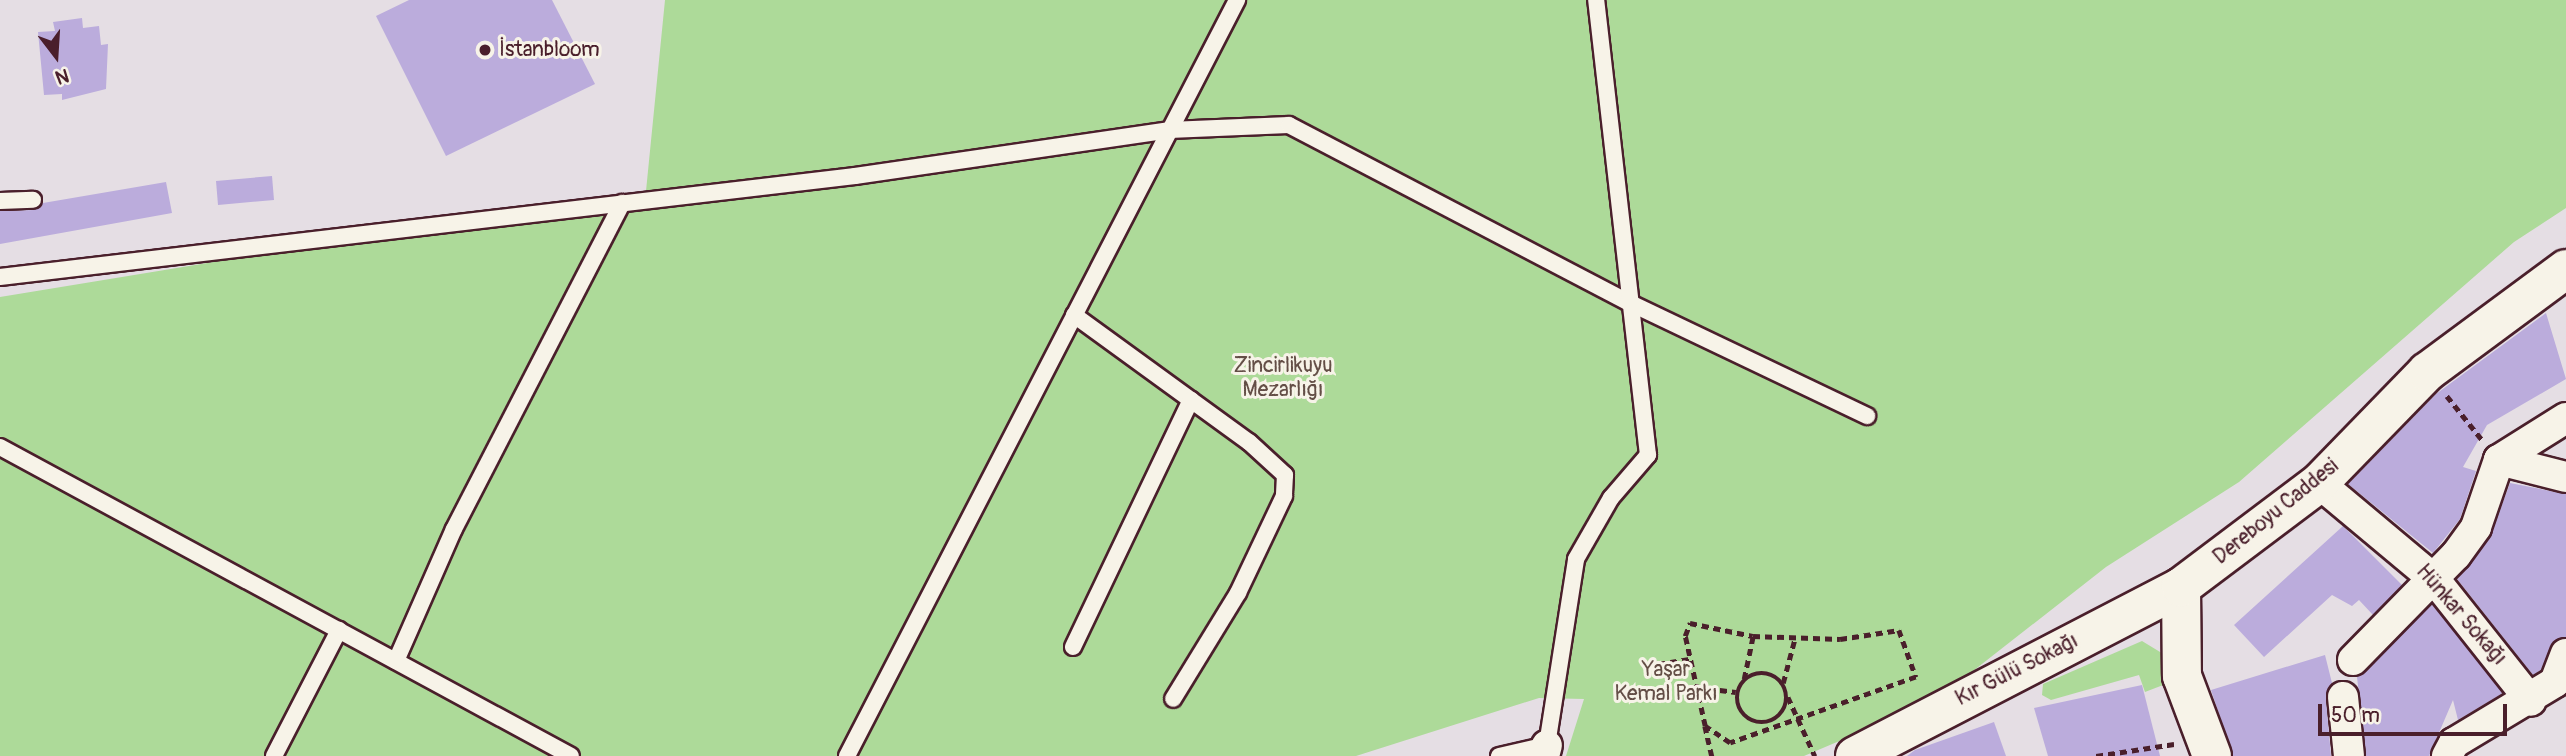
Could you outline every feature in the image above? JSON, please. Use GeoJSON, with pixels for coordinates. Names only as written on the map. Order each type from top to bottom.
{"type":"FeatureCollection","features":[{"type":"Feature","properties":{"kind":"main road","name":"Dereboyu Caddesi"},"geometry":{"type":"LineString","coordinates":[[2181,587],[2319,483],[2427,372],[2566,269]]}},
{"type":"Feature","properties":{"kind":"main road","name":"Kır Gülü Sokağı"},"geometry":{"type":"LineString","coordinates":[[1860,755],[2181,587]]}},
{"type":"Feature","properties":{"kind":"main road"},"geometry":{"type":"LineString","coordinates":[[2181,587],[2182,676],[2212,756]]}},
{"type":"Feature","properties":{"kind":"street"},"geometry":{"type":"LineString","coordinates":[[2353,660],[2435,580],[2476,527],[2500,460],[2566,418]]}},
{"type":"Feature","properties":{"kind":"street"},"geometry":{"type":"LineString","coordinates":[[2500,460],[2566,477]]}},
{"type":"Feature","properties":{"kind":"street","name":"Hünkar Sokağı"},"geometry":{"type":"LineString","coordinates":[[2319,483],[2435,580],[2531,701]]}},
{"type":"Feature","properties":{"kind":"street"},"geometry":{"type":"LineString","coordinates":[[2447,756],[2454,743],[2531,701],[2555,682],[2566,654]]}},
{"type":"Feature","properties":{"kind":"street"},"geometry":{"type":"LineString","coordinates":[[2343,697],[2349,756]]}},
{"type":"Feature","properties":{"kind":"lane"},"geometry":{"type":"LineString","coordinates":[[847,756],[1237,0]]}},
{"type":"Feature","properties":{"kind":"lane"},"geometry":{"type":"LineString","coordinates":[[1499,756],[1546,751],[1576,559],[1611,498],[1648,455],[1628,302],[1596,0]]}},
{"type":"Feature","properties":{"kind":"lane"},"geometry":{"type":"LineString","coordinates":[[0,277],[855,176],[1169,130],[1289,125],[1628,302],[1867,416]]}},
{"type":"Feature","properties":{"kind":"lane"},"geometry":{"type":"LineString","coordinates":[[0,201],[33,200]]}},
{"type":"Feature","properties":{"kind":"lane"},"geometry":{"type":"LineString","coordinates":[[396,661],[454,529],[622,203]]}},
{"type":"Feature","properties":{"kind":"lane"},"geometry":{"type":"LineString","coordinates":[[1074,315],[1191,400],[1284,475],[1284,496],[1238,593],[1173,699]]}},
{"type":"Feature","properties":{"kind":"lane"},"geometry":{"type":"LineString","coordinates":[[1073,648],[1191,400]]}},
{"type":"Feature","properties":{"kind":"lane"},"geometry":{"type":"LineString","coordinates":[[0,447],[571,756]]}},
{"type":"Feature","properties":{"kind":"lane"},"geometry":{"type":"LineString","coordinates":[[274,756],[339,630]]}},
{"type":"Feature","properties":{"kind":"path"},"geometry":{"type":"LineString","coordinates":[[2427,372],[2500,460]]}},
{"type":"Feature","properties":{"kind":"path"},"geometry":{"type":"LineString","coordinates":[[1705,726],[1730,743],[1916,677],[1899,630],[1840,639],[1795,638],[1753,636],[1690,623],[1685,636],[1696,687],[1705,726],[1712,756]]}},
{"type":"Feature","properties":{"kind":"path"},"geometry":{"type":"LineString","coordinates":[[1736,692],[1744,679],[1753,636]]}},
{"type":"Feature","properties":{"kind":"path"},"geometry":{"type":"LineString","coordinates":[[1795,638],[1783,683],[1815,756]]}},
{"type":"Feature","properties":{"kind":"path"},"geometry":{"type":"LineString","coordinates":[[1658,664],[1690,659]]}},
{"type":"Feature","properties":{"kind":"path"},"geometry":{"type":"LineString","coordinates":[[1744,679],[1771,674],[1783,683]]}},
{"type":"Feature","properties":{"kind":"path"},"geometry":{"type":"LineString","coordinates":[[1696,687],[1736,692]]}},
{"type":"Feature","properties":{"kind":"path"},"geometry":{"type":"LineString","coordinates":[[1736,692],[1745,718],[1759,724],[1773,721],[1787,697]]}},
{"type":"Feature","properties":{"kind":"path"},"geometry":{"type":"LineString","coordinates":[[2096,756],[2164,744]]}},
{"type":"Feature","properties":{"kind":"green space","name":"Zincirlikuyu Mezarlığı"},"geometry":{"type":"Polygon","coordinates":[[[665,0],[2566,0],[2566,208],[2514,242],[2239,482],[2106,567],[1936,700],[1804,756],[1566,756],[1584,699],[1539,698],[1356,756],[0,756],[0,297],[646,191],[665,0]]]}},
{"type":"Feature","properties":{"kind":"green space"},"geometry":{"type":"Polygon","coordinates":[[[2142,641],[2165,655],[2171,682],[2145,692],[2139,675],[2051,700],[2042,695],[2043,684],[2142,641]]]}},
{"type":"Feature","properties":{"kind":"building","name":"İstanbloom"},"geometry":{"type":"Polygon","coordinates":[[[409,0],[552,0],[595,84],[446,156],[376,16],[409,0]]]}},
{"type":"Feature","properties":{"kind":"building"},"geometry":{"type":"Polygon","coordinates":[[[82,18],[83,28],[99,26],[101,45],[108,44],[106,89],[62,100],[62,94],[44,95],[38,32],[55,31],[53,22],[82,18]]]}},
{"type":"Feature","properties":{"kind":"building"},"geometry":{"type":"Polygon","coordinates":[[[272,176],[274,200],[218,205],[216,181],[272,176]]]}},
{"type":"Feature","properties":{"kind":"building"},"geometry":{"type":"Polygon","coordinates":[[[166,182],[172,213],[0,244],[0,211],[34,210],[43,203],[166,182]]]}},
{"type":"Feature","properties":{"kind":"building"},"geometry":{"type":"Polygon","coordinates":[[[2546,313],[2566,379],[2487,425],[2463,467],[2476,471],[2460,519],[2433,553],[2348,484],[2436,394],[2546,313]]]}},
{"type":"Feature","properties":{"kind":"building"},"geometry":{"type":"Polygon","coordinates":[[[2510,483],[2566,494],[2566,637],[2555,641],[2541,670],[2533,675],[2457,579],[2490,537],[2510,483]]]}},
{"type":"Feature","properties":{"kind":"building"},"geometry":{"type":"Polygon","coordinates":[[[2343,526],[2402,585],[2373,615],[2359,600],[2352,606],[2332,595],[2264,657],[2234,625],[2343,526]]]}},
{"type":"Feature","properties":{"kind":"building"},"geometry":{"type":"Polygon","coordinates":[[[2432,604],[2503,693],[2458,720],[2453,700],[2429,756],[2366,756],[2357,677],[2432,604]]]}},
{"type":"Feature","properties":{"kind":"building"},"geometry":{"type":"Polygon","coordinates":[[[2325,655],[2332,683],[2326,699],[2331,756],[2233,756],[2211,690],[2325,655]]]}},
{"type":"Feature","properties":{"kind":"building"},"geometry":{"type":"Polygon","coordinates":[[[2142,685],[2160,756],[2048,756],[2034,708],[2142,685]]]}},
{"type":"Feature","properties":{"kind":"building"},"geometry":{"type":"Polygon","coordinates":[[[1994,722],[2006,756],[1907,756],[1915,750],[1994,722]]]}},
{"type":"Feature","properties":{"kind":"place","name":"İstanbloom"},"geometry":{"type":"Point","coordinates":[485,50]}},
{"type":"Feature","properties":{"kind":"park label","name":"Yaşar Kemal Parkı"},"geometry":{"type":"Point","coordinates":[1666,682]}}]}
